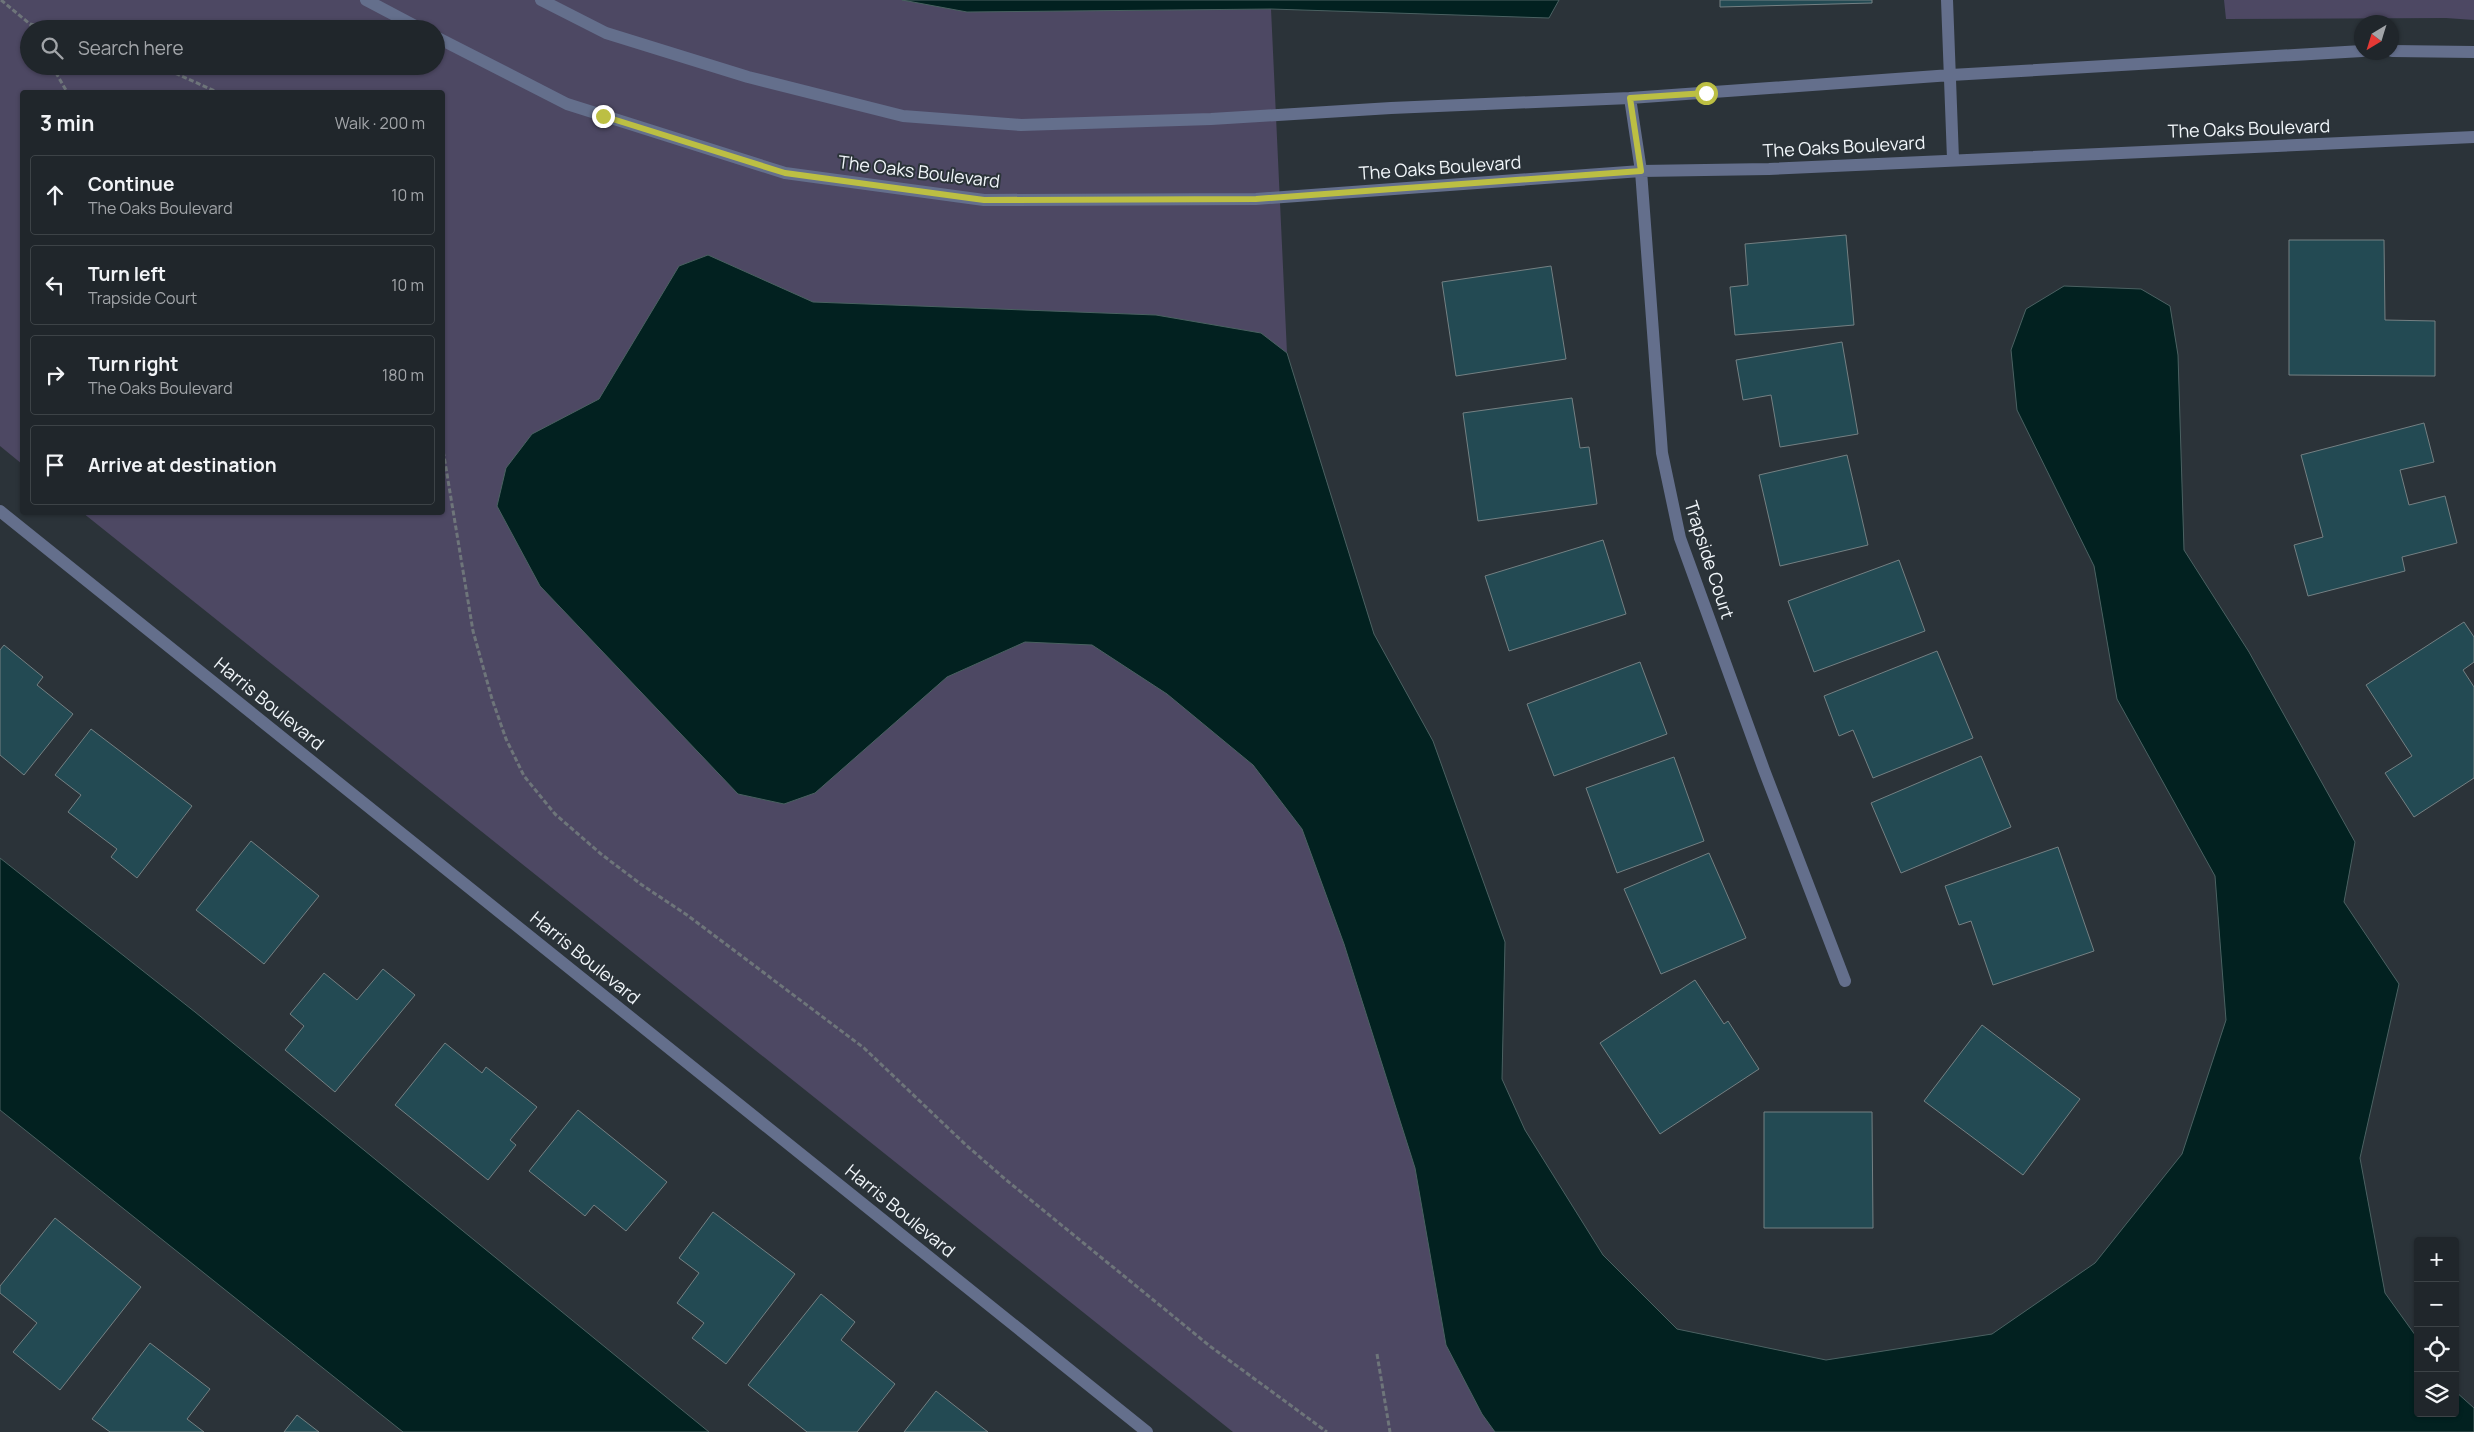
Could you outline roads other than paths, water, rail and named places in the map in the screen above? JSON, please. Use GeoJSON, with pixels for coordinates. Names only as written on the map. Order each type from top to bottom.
{"type":"FeatureCollection","features":[{"type":"Feature","properties":{"kind":"street"},"geometry":{"type":"LineString","coordinates":[[366,0],[404,20]]}},
{"type":"Feature","properties":{"kind":"street"},"geometry":{"type":"LineString","coordinates":[[540,0],[606,33],[748,77],[903,116],[1021,125],[1211,119],[1391,108],[1630,98],[1952,75],[2354,51]]}},
{"type":"Feature","properties":{"kind":"street"},"geometry":{"type":"LineString","coordinates":[[1947,0],[1952,75],[1953,159]]}},
{"type":"Feature","properties":{"kind":"street","name":"The Oaks Boulevard"},"geometry":{"type":"LineString","coordinates":[[445,42],[567,104],[785,173],[984,200],[1256,199],[1641,171],[1769,169],[2474,136]]}},
{"type":"Feature","properties":{"kind":"street"},"geometry":{"type":"LineString","coordinates":[[2399,51],[2474,52]]}},
{"type":"Feature","properties":{"kind":"street","name":"Trapside Court"},"geometry":{"type":"LineString","coordinates":[[1630,98],[1641,171],[1662,453],[1680,538],[1764,770],[1845,981]]}},
{"type":"Feature","properties":{"kind":"street","name":"Harris Boulevard"},"geometry":{"type":"LineString","coordinates":[[0,511],[1147,1432]]}}]}
